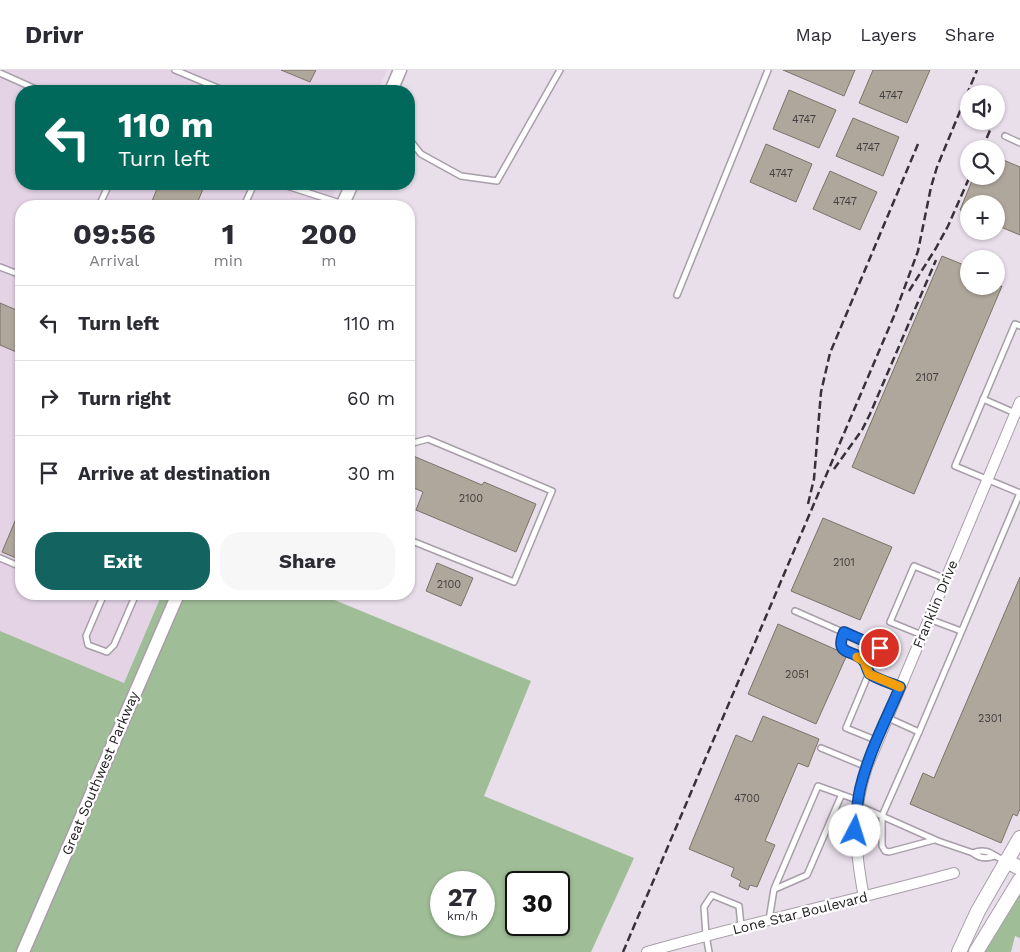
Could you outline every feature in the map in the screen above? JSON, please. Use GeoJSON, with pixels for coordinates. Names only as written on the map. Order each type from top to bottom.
{"type":"FeatureCollection","features":[{"type":"Feature","properties":{"kind":"main road"},"geometry":{"type":"LineString","coordinates":[[959,952],[1000,859],[1020,838]]}},
{"type":"Feature","properties":{"kind":"main road"},"geometry":{"type":"LineString","coordinates":[[1000,859],[1020,868]]}},
{"type":"Feature","properties":{"kind":"main road"},"geometry":{"type":"LineString","coordinates":[[976,952],[1020,880]]}},
{"type":"Feature","properties":{"kind":"street"},"geometry":{"type":"LineString","coordinates":[[394,85],[400,70]]}},
{"type":"Feature","properties":{"kind":"street","name":"Franklin Drive"},"geometry":{"type":"LineString","coordinates":[[864,898],[856,841],[857,802],[866,767],[1020,402]]}},
{"type":"Feature","properties":{"kind":"street","name":"Great Southwest Parkway"},"geometry":{"type":"LineString","coordinates":[[23,952],[175,600]]}},
{"type":"Feature","properties":{"kind":"street","name":"Lone Star Boulevard"},"geometry":{"type":"LineString","coordinates":[[647,952],[706,935],[864,898],[954,873]]}},
{"type":"Feature","properties":{"kind":"lane"},"geometry":{"type":"LineString","coordinates":[[175,70],[211,85]]}},
{"type":"Feature","properties":{"kind":"lane"},"geometry":{"type":"LineString","coordinates":[[415,146],[421,154],[461,176],[497,181],[560,70]]}},
{"type":"Feature","properties":{"kind":"lane"},"geometry":{"type":"LineString","coordinates":[[677,295],[768,70]]}},
{"type":"Feature","properties":{"kind":"lane"},"geometry":{"type":"LineString","coordinates":[[0,73],[27,85]]}},
{"type":"Feature","properties":{"kind":"lane"},"geometry":{"type":"LineString","coordinates":[[1005,136],[1020,143]]}},
{"type":"Feature","properties":{"kind":"lane"},"geometry":{"type":"LineString","coordinates":[[299,190],[328,200]]}},
{"type":"Feature","properties":{"kind":"lane"},"geometry":{"type":"LineString","coordinates":[[0,266],[15,272]]}},
{"type":"Feature","properties":{"kind":"lane"},"geometry":{"type":"LineString","coordinates":[[934,840],[889,852],[885,851],[882,846],[882,816],[1020,493],[955,466],[1015,324],[1020,326]]}},
{"type":"Feature","properties":{"kind":"lane"},"geometry":{"type":"LineString","coordinates":[[983,399],[1015,413]]}},
{"type":"Feature","properties":{"kind":"lane"},"geometry":{"type":"LineString","coordinates":[[415,442],[428,439],[552,491],[514,582],[415,542]]}},
{"type":"Feature","properties":{"kind":"lane"},"geometry":{"type":"LineString","coordinates":[[0,558],[15,564]]}},
{"type":"Feature","properties":{"kind":"lane"},"geometry":{"type":"LineString","coordinates":[[922,635],[890,622],[914,566],[946,579]]}},
{"type":"Feature","properties":{"kind":"lane"},"geometry":{"type":"LineString","coordinates":[[101,600],[86,636],[88,645],[107,652],[114,645],[133,600]]}},
{"type":"Feature","properties":{"kind":"lane"},"geometry":{"type":"LineString","coordinates":[[795,611],[880,648]]}},
{"type":"Feature","properties":{"kind":"lane"},"geometry":{"type":"LineString","coordinates":[[929,619],[961,631]]}},
{"type":"Feature","properties":{"kind":"lane"},"geometry":{"type":"LineString","coordinates":[[844,632],[841,642],[844,651],[862,658],[869,674],[900,687]]}},
{"type":"Feature","properties":{"kind":"lane"},"geometry":{"type":"LineString","coordinates":[[869,674],[846,728],[878,741]]}},
{"type":"Feature","properties":{"kind":"lane"},"geometry":{"type":"LineString","coordinates":[[887,718],[919,732]]}},
{"type":"Feature","properties":{"kind":"lane"},"geometry":{"type":"LineString","coordinates":[[821,748],[866,767]]}},
{"type":"Feature","properties":{"kind":"lane"},"geometry":{"type":"LineString","coordinates":[[769,920],[774,889],[818,786],[857,802],[934,840],[973,853],[977,857],[1000,859]]}},
{"type":"Feature","properties":{"kind":"lane"},"geometry":{"type":"LineString","coordinates":[[774,889],[807,875],[840,796]]}},
{"type":"Feature","properties":{"kind":"lane"},"geometry":{"type":"LineString","coordinates":[[709,952],[704,907],[712,895],[739,906],[741,927]]}},
{"type":"Feature","properties":{"kind":"shaded area"},"geometry":{"type":"Polygon","coordinates":[[[0,70],[387,70],[381,85],[15,85],[15,190],[336,190],[331,200],[15,200],[15,600],[159,600],[124,683],[0,631],[0,70]]]}},
{"type":"Feature","properties":{"kind":"green space"},"geometry":{"type":"Polygon","coordinates":[[[159,600],[335,600],[531,681],[484,796],[634,858],[591,952],[0,952],[0,631],[124,683],[159,600]]]}},
{"type":"Feature","properties":{"kind":"green space"},"geometry":{"type":"Polygon","coordinates":[[[1020,890],[1020,938],[1015,936],[1011,952],[983,952],[1020,890]]]}},
{"type":"Feature","properties":{"kind":"building"},"geometry":{"type":"Polygon","coordinates":[[[281,70],[316,70],[310,82],[281,70]]]}},
{"type":"Feature","properties":{"kind":"building"},"geometry":{"type":"Polygon","coordinates":[[[783,70],[855,70],[844,96],[783,70]]]}},
{"type":"Feature","properties":{"kind":"building"},"geometry":{"type":"Polygon","coordinates":[[[873,70],[930,70],[907,123],[859,103],[873,70]]]}},
{"type":"Feature","properties":{"kind":"building"},"geometry":{"type":"Polygon","coordinates":[[[789,90],[836,110],[819,148],[773,129],[789,90]]]}},
{"type":"Feature","properties":{"kind":"building"},"geometry":{"type":"Polygon","coordinates":[[[853,118],[899,137],[883,176],[836,156],[853,118]]]}},
{"type":"Feature","properties":{"kind":"building"},"geometry":{"type":"Polygon","coordinates":[[[766,144],[812,164],[796,202],[750,182],[766,144]]]}},
{"type":"Feature","properties":{"kind":"building"},"geometry":{"type":"Polygon","coordinates":[[[1005,161],[1020,167],[1020,235],[1005,229],[1005,195],[966,195],[970,185],[1005,185],[1005,161]]]}},
{"type":"Feature","properties":{"kind":"building"},"geometry":{"type":"Polygon","coordinates":[[[830,171],[877,192],[860,230],[813,209],[830,171]]]}},
{"type":"Feature","properties":{"kind":"building"},"geometry":{"type":"Polygon","coordinates":[[[157,190],[203,190],[198,200],[152,200],[157,190]]]}},
{"type":"Feature","properties":{"kind":"building"},"geometry":{"type":"Polygon","coordinates":[[[942,256],[960,263],[960,295],[998,295],[914,494],[852,467],[942,256]]]}},
{"type":"Feature","properties":{"kind":"building"},"geometry":{"type":"Polygon","coordinates":[[[0,303],[15,309],[15,351],[0,345],[0,303]]]}},
{"type":"Feature","properties":{"kind":"building"},"geometry":{"type":"Polygon","coordinates":[[[415,457],[482,485],[484,482],[536,504],[516,552],[416,510],[423,492],[415,489],[415,457]]]}},
{"type":"Feature","properties":{"kind":"building"},"geometry":{"type":"Polygon","coordinates":[[[823,518],[892,547],[860,620],[791,591],[823,518]]]}},
{"type":"Feature","properties":{"kind":"building"},"geometry":{"type":"Polygon","coordinates":[[[15,521],[15,557],[2,552],[15,521]]]}},
{"type":"Feature","properties":{"kind":"building"},"geometry":{"type":"Polygon","coordinates":[[[437,563],[473,578],[461,606],[426,591],[437,563]]]}},
{"type":"Feature","properties":{"kind":"building"},"geometry":{"type":"Polygon","coordinates":[[[1020,577],[1020,809],[1017,816],[1013,814],[1001,843],[910,804],[923,773],[934,778],[1020,577]]]}},
{"type":"Feature","properties":{"kind":"building"},"geometry":{"type":"Polygon","coordinates":[[[778,624],[839,651],[846,657],[816,724],[748,694],[778,624]]]}},
{"type":"Feature","properties":{"kind":"building"},"geometry":{"type":"Polygon","coordinates":[[[763,716],[819,739],[808,767],[798,763],[765,841],[775,845],[757,887],[750,885],[748,890],[739,886],[741,881],[731,876],[734,868],[689,849],[736,735],[752,742],[763,716]]]}},
{"type":"Feature","properties":{"kind":"railway"},"geometry":{"type":"LineString","coordinates":[[623,952],[894,316],[918,251],[937,167],[977,70]]}},
{"type":"Feature","properties":{"kind":"railway"},"geometry":{"type":"LineString","coordinates":[[986,140],[990,130]]}},
{"type":"Feature","properties":{"kind":"railway"},"geometry":{"type":"LineString","coordinates":[[808,504],[814,479],[821,392],[830,353],[918,144]]}},
{"type":"Feature","properties":{"kind":"railway"},"geometry":{"type":"LineString","coordinates":[[909,291],[948,226],[966,185]]}},
{"type":"Feature","properties":{"kind":"railway"},"geometry":{"type":"LineString","coordinates":[[834,469],[862,430],[870,414],[936,260]]}},
{"type":"Feature","properties":{"kind":"slow traffic"},"geometry":{"type":"LineString","coordinates":[[857,657],[862,658],[869,674],[900,687]]}},
{"type":"Feature","properties":{"kind":"route"},"geometry":{"type":"LineString","coordinates":[[855,831],[860,786],[866,767],[900,687],[869,674],[862,658],[844,651],[841,639],[844,632],[880,648]]}}]}
